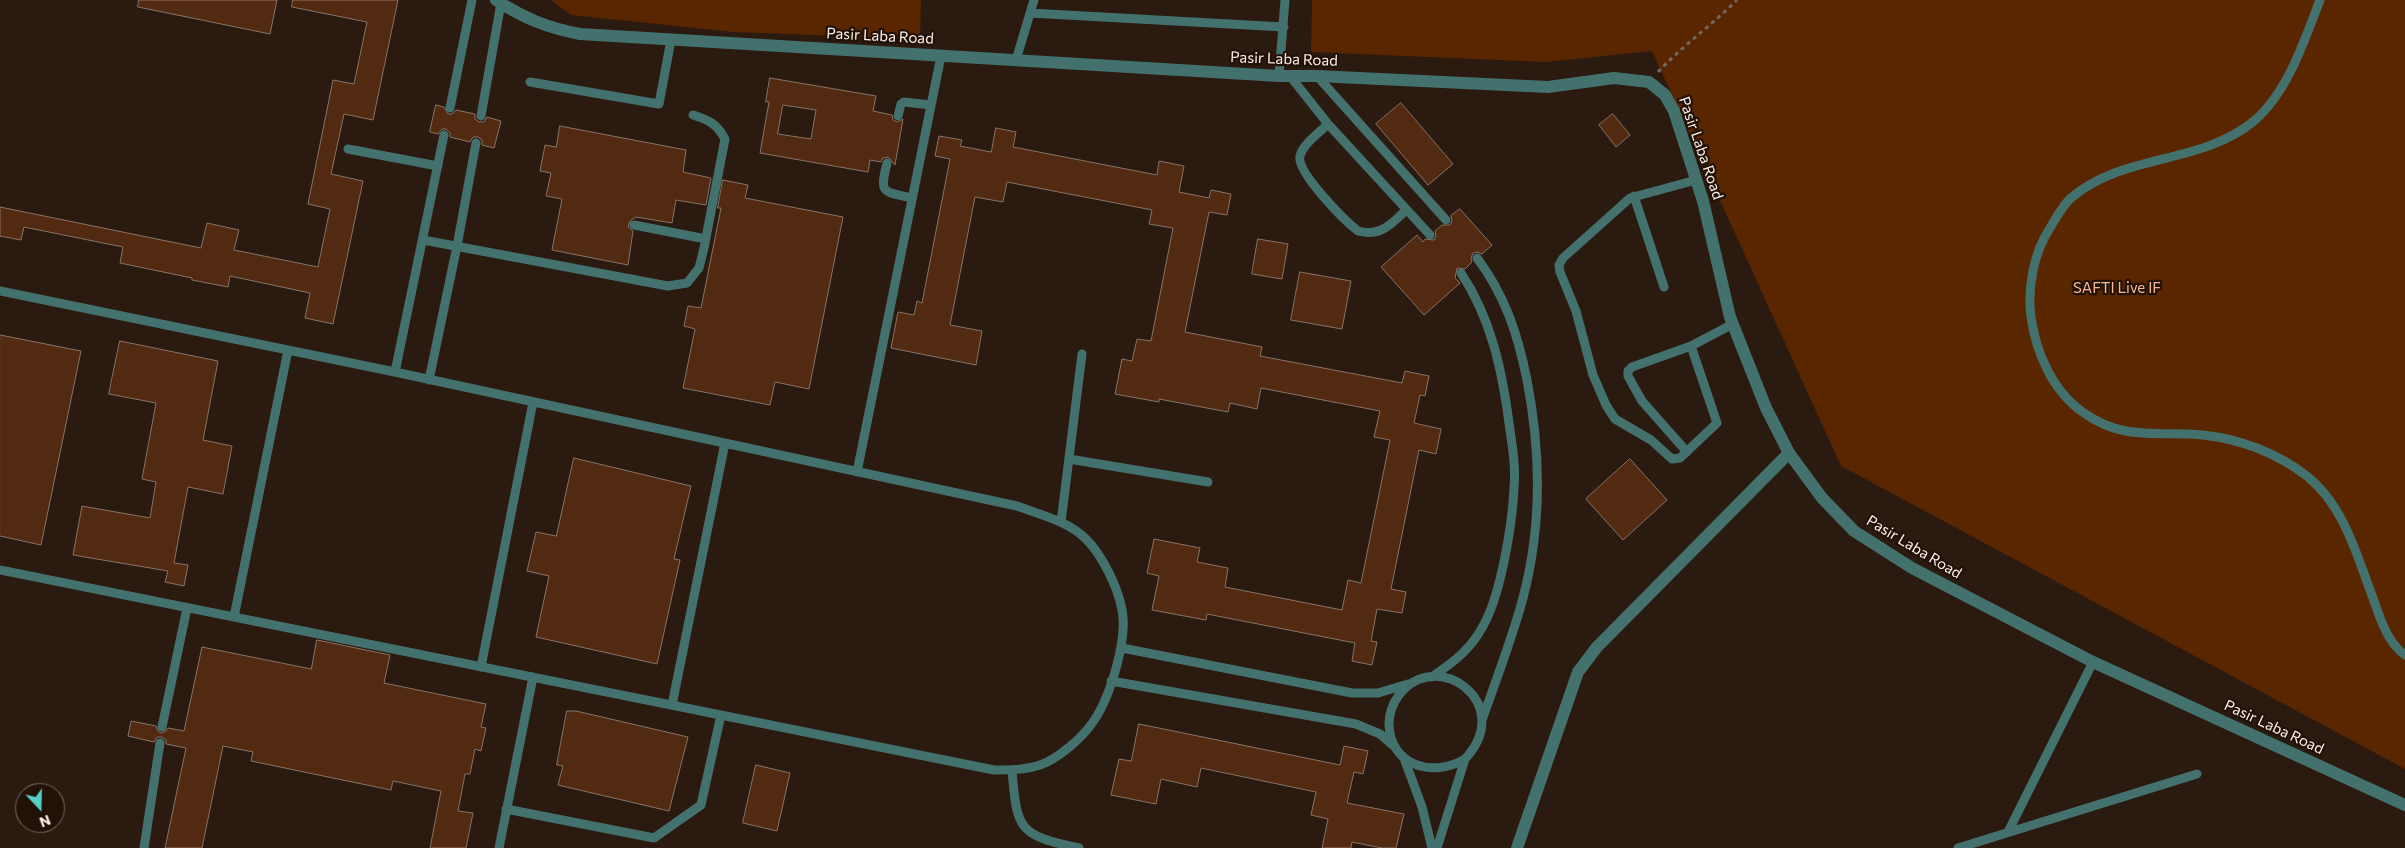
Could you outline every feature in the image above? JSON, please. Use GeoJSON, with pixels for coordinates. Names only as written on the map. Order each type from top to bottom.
{"type":"FeatureCollection","features":[{"type":"Feature","properties":{"kind":"street","name":"Pasir Laba Road"},"geometry":{"type":"LineString","coordinates":[[499,1],[525,18],[555,30],[580,34],[1285,76],[1548,88],[1614,78],[1649,82],[1665,94],[1674,111],[1696,180],[1733,324],[1766,408],[1789,453],[1822,498],[1854,531],[1912,568],[2094,662],[2405,805]]}},
{"type":"Feature","properties":{"kind":"street"},"geometry":{"type":"LineString","coordinates":[[1517,848],[1578,672],[1597,647],[1789,453]]}},
{"type":"Feature","properties":{"kind":"lane"},"geometry":{"type":"LineString","coordinates":[[450,108],[472,0]]}},
{"type":"Feature","properties":{"kind":"lane"},"geometry":{"type":"LineString","coordinates":[[1016,60],[1034,0]]}},
{"type":"Feature","properties":{"kind":"lane"},"geometry":{"type":"LineString","coordinates":[[1285,0],[1285,76],[1430,236]]}},
{"type":"Feature","properties":{"kind":"lane"},"geometry":{"type":"LineString","coordinates":[[2320,0],[2285,80],[2271,104],[2253,122],[2211,147],[2128,168],[2092,182],[2068,200],[2043,238],[2032,275],[2029,306],[2036,345],[2043,361],[2066,397],[2090,417],[2118,431],[2204,436],[2232,440],[2272,454],[2309,478],[2330,501],[2340,518],[2360,561],[2387,635],[2405,655]]}},
{"type":"Feature","properties":{"kind":"lane"},"geometry":{"type":"LineString","coordinates":[[481,116],[499,1]]}},
{"type":"Feature","properties":{"kind":"lane"},"geometry":{"type":"LineString","coordinates":[[1030,12],[1284,28]]}},
{"type":"Feature","properties":{"kind":"lane"},"geometry":{"type":"LineString","coordinates":[[530,82],[659,104],[671,40]]}},
{"type":"Feature","properties":{"kind":"lane"},"geometry":{"type":"LineString","coordinates":[[857,472],[941,56]]}},
{"type":"Feature","properties":{"kind":"lane"},"geometry":{"type":"LineString","coordinates":[[1317,76],[1446,220]]}},
{"type":"Feature","properties":{"kind":"lane"},"geometry":{"type":"LineString","coordinates":[[898,116],[901,104],[904,102],[931,105]]}},
{"type":"Feature","properties":{"kind":"lane"},"geometry":{"type":"LineString","coordinates":[[423,240],[668,286],[687,282],[699,268],[725,139],[718,126],[706,119],[693,115]]}},
{"type":"Feature","properties":{"kind":"lane"},"geometry":{"type":"LineString","coordinates":[[1328,124],[1304,148],[1300,155],[1299,162],[1307,178],[1358,231],[1366,233],[1383,230],[1406,210]]}},
{"type":"Feature","properties":{"kind":"lane"},"geometry":{"type":"LineString","coordinates":[[395,372],[444,135]]}},
{"type":"Feature","properties":{"kind":"lane"},"geometry":{"type":"LineString","coordinates":[[429,380],[476,143]]}},
{"type":"Feature","properties":{"kind":"lane"},"geometry":{"type":"LineString","coordinates":[[348,149],[438,166]]}},
{"type":"Feature","properties":{"kind":"lane"},"geometry":{"type":"LineString","coordinates":[[887,163],[882,185],[883,189],[886,192],[912,198]]}},
{"type":"Feature","properties":{"kind":"lane"},"geometry":{"type":"LineString","coordinates":[[1691,346],[1717,420],[1714,426],[1687,452],[1680,458],[1672,459],[1651,440],[1615,419],[1606,406],[1593,375],[1581,327],[1559,265],[1563,258],[1630,198],[1696,180]]}},
{"type":"Feature","properties":{"kind":"lane"},"geometry":{"type":"LineString","coordinates":[[1634,196],[1664,288]]}},
{"type":"Feature","properties":{"kind":"lane"},"geometry":{"type":"LineString","coordinates":[[634,225],[706,238]]}},
{"type":"Feature","properties":{"kind":"lane"},"geometry":{"type":"LineString","coordinates":[[1404,757],[1415,764],[1434,769],[1454,766],[1465,759],[1475,748],[1481,735],[1482,720],[1523,596],[1536,525],[1538,482],[1531,399],[1513,322],[1500,294],[1477,258]]}},
{"type":"Feature","properties":{"kind":"lane"},"geometry":{"type":"LineString","coordinates":[[1122,648],[1352,693],[1378,693],[1432,677],[1462,655],[1477,637],[1490,615],[1497,593],[1505,557],[1515,485],[1512,441],[1499,365],[1490,328],[1479,303],[1461,273]]}},
{"type":"Feature","properties":{"kind":"lane"},"geometry":{"type":"LineString","coordinates":[[0,291],[395,372],[1018,506],[1061,522],[1086,539],[1112,577],[1123,610],[1122,648],[1111,681],[1093,722],[1080,736],[1058,755],[1040,765],[1012,770],[994,770],[0,570]]}},
{"type":"Feature","properties":{"kind":"lane"},"geometry":{"type":"LineString","coordinates":[[1687,452],[1642,401],[1628,376],[1628,372],[1632,367],[1691,346],[1733,324]]}},
{"type":"Feature","properties":{"kind":"lane"},"geometry":{"type":"LineString","coordinates":[[234,617],[288,350]]}},
{"type":"Feature","properties":{"kind":"lane"},"geometry":{"type":"LineString","coordinates":[[1061,522],[1082,354]]}},
{"type":"Feature","properties":{"kind":"lane"},"geometry":{"type":"LineString","coordinates":[[482,667],[532,402]]}},
{"type":"Feature","properties":{"kind":"lane"},"geometry":{"type":"LineString","coordinates":[[672,705],[725,443]]}},
{"type":"Feature","properties":{"kind":"lane"},"geometry":{"type":"LineString","coordinates":[[1069,459],[1208,482]]}},
{"type":"Feature","properties":{"kind":"lane"},"geometry":{"type":"LineString","coordinates":[[162,727],[187,608]]}},
{"type":"Feature","properties":{"kind":"lane"},"geometry":{"type":"LineString","coordinates":[[2008,832],[2094,662]]}},
{"type":"Feature","properties":{"kind":"lane"},"geometry":{"type":"LineString","coordinates":[[499,848],[533,677]]}},
{"type":"Feature","properties":{"kind":"lane"},"geometry":{"type":"LineString","coordinates":[[1432,677],[1447,678],[1461,684],[1472,693],[1479,706],[1482,720]]}},
{"type":"Feature","properties":{"kind":"lane"},"geometry":{"type":"LineString","coordinates":[[1111,681],[1356,724],[1380,734],[1396,747],[1404,757],[1422,807],[1432,848]]}},
{"type":"Feature","properties":{"kind":"lane"},"geometry":{"type":"LineString","coordinates":[[1396,747],[1391,736],[1391,711],[1403,690],[1413,683]]}},
{"type":"Feature","properties":{"kind":"lane"},"geometry":{"type":"LineString","coordinates":[[506,809],[654,838],[701,805],[721,715]]}},
{"type":"Feature","properties":{"kind":"lane"},"geometry":{"type":"LineString","coordinates":[[144,848],[160,743]]}},
{"type":"Feature","properties":{"kind":"lane"},"geometry":{"type":"LineString","coordinates":[[1438,848],[1465,759]]}},
{"type":"Feature","properties":{"kind":"lane"},"geometry":{"type":"LineString","coordinates":[[1012,770],[1016,810],[1026,829],[1048,842],[1079,848]]}},
{"type":"Feature","properties":{"kind":"lane"},"geometry":{"type":"LineString","coordinates":[[1958,848],[2196,774]]}},
{"type":"Feature","properties":{"kind":"path"},"geometry":{"type":"LineString","coordinates":[[1649,82],[1671,58],[1712,25],[1737,0]]}},
{"type":"Feature","properties":{"kind":"green space"},"geometry":{"type":"Polygon","coordinates":[[[551,0],[921,0],[920,39],[733,32],[571,15],[551,0]]]}},
{"type":"Feature","properties":{"kind":"green space","name":"SAFTI Live IF"},"geometry":{"type":"Polygon","coordinates":[[[1312,0],[2405,0],[2405,769],[1841,466],[1652,51],[1546,62],[1311,52],[1312,0]]]}},
{"type":"Feature","properties":{"kind":"building"},"geometry":{"type":"Polygon","coordinates":[[[139,0],[277,0],[270,34],[138,7],[139,0]]]}},
{"type":"Feature","properties":{"kind":"building"},"geometry":{"type":"Polygon","coordinates":[[[293,0],[398,0],[373,120],[344,114],[331,174],[363,181],[333,324],[305,318],[310,293],[230,276],[228,287],[192,280],[192,278],[120,263],[123,247],[24,227],[21,240],[0,236],[0,207],[201,248],[207,223],[239,230],[234,250],[318,267],[330,209],[308,204],[333,80],[354,84],[367,22],[292,7],[293,0]]]}},
{"type":"Feature","properties":{"kind":"building"},"geometry":{"type":"Polygon","coordinates":[[[770,78],[876,96],[873,111],[892,115],[893,120],[897,122],[903,119],[895,165],[888,157],[883,158],[881,162],[870,160],[868,172],[760,153],[769,102],[766,102],[770,78]],[[783,105],[778,134],[811,139],[816,110],[783,105]]]}},
{"type":"Feature","properties":{"kind":"building"},"geometry":{"type":"Polygon","coordinates":[[[1401,103],[1453,164],[1428,185],[1376,124],[1401,103]]]}},
{"type":"Feature","properties":{"kind":"building"},"geometry":{"type":"Polygon","coordinates":[[[436,105],[444,107],[448,114],[452,114],[456,110],[475,114],[475,119],[479,122],[484,122],[487,117],[501,121],[494,148],[482,145],[482,140],[478,137],[473,137],[470,142],[450,137],[450,133],[446,129],[442,129],[438,134],[430,132],[436,105]]]}},
{"type":"Feature","properties":{"kind":"building"},"geometry":{"type":"Polygon","coordinates":[[[1613,114],[1630,135],[1616,147],[1599,125],[1613,114]]]}},
{"type":"Feature","properties":{"kind":"building"},"geometry":{"type":"Polygon","coordinates":[[[560,126],[686,150],[683,172],[711,178],[706,205],[676,200],[672,223],[636,217],[630,221],[628,227],[633,231],[628,265],[552,250],[562,199],[546,196],[551,173],[540,171],[545,145],[556,147],[560,126]]]}},
{"type":"Feature","properties":{"kind":"building"},"geometry":{"type":"Polygon","coordinates":[[[996,128],[1016,132],[1013,147],[1157,175],[1159,161],[1184,166],[1179,192],[1209,198],[1211,190],[1231,194],[1227,215],[1209,212],[1185,332],[1262,347],[1260,356],[1402,383],[1405,371],[1429,376],[1425,396],[1420,395],[1414,423],[1441,429],[1436,454],[1419,450],[1391,589],[1406,592],[1402,613],[1377,609],[1371,641],[1377,642],[1372,665],[1352,661],[1355,643],[1207,614],[1206,620],[1152,610],[1159,576],[1147,573],[1154,539],[1200,548],[1197,562],[1228,568],[1225,587],[1342,610],[1348,580],[1361,583],[1390,440],[1374,437],[1380,411],[1261,388],[1257,409],[1230,403],[1228,412],[1159,399],[1159,402],[1115,394],[1122,359],[1132,361],[1137,339],[1151,341],[1173,228],[1149,224],[1152,210],[1007,182],[1003,202],[975,197],[950,325],[982,331],[976,365],[891,348],[898,312],[914,315],[917,301],[922,303],[950,159],[935,156],[939,136],[962,140],[960,146],[991,152],[996,128]]]}},
{"type":"Feature","properties":{"kind":"building"},"geometry":{"type":"Polygon","coordinates":[[[723,180],[748,185],[745,198],[843,217],[809,389],[775,382],[770,405],[683,388],[695,329],[684,326],[688,306],[701,308],[721,208],[718,208],[723,180]]]}},
{"type":"Feature","properties":{"kind":"building"},"geometry":{"type":"Polygon","coordinates":[[[1460,209],[1492,245],[1482,254],[1473,253],[1472,262],[1465,269],[1457,268],[1455,278],[1460,283],[1424,315],[1381,267],[1417,235],[1423,242],[1425,239],[1434,240],[1436,236],[1435,231],[1442,225],[1450,225],[1452,221],[1451,216],[1460,209]]]}},
{"type":"Feature","properties":{"kind":"building"},"geometry":{"type":"Polygon","coordinates":[[[1258,239],[1288,244],[1282,279],[1252,274],[1258,239]]]}},
{"type":"Feature","properties":{"kind":"building"},"geometry":{"type":"Polygon","coordinates":[[[1300,272],[1351,281],[1342,329],[1291,320],[1300,272]]]}},
{"type":"Feature","properties":{"kind":"building"},"geometry":{"type":"Polygon","coordinates":[[[0,335],[81,351],[41,545],[0,536],[0,335]]]}},
{"type":"Feature","properties":{"kind":"building"},"geometry":{"type":"Polygon","coordinates":[[[120,341],[218,361],[203,440],[232,446],[223,494],[188,487],[174,563],[188,565],[184,586],[165,582],[168,571],[73,555],[82,506],[150,518],[156,482],[142,479],[156,403],[109,394],[120,341]]]}},
{"type":"Feature","properties":{"kind":"building"},"geometry":{"type":"Polygon","coordinates":[[[574,458],[691,486],[674,559],[680,560],[657,664],[536,637],[549,576],[527,571],[536,532],[556,536],[574,458]]]}},
{"type":"Feature","properties":{"kind":"building"},"geometry":{"type":"Polygon","coordinates":[[[1630,459],[1667,500],[1623,540],[1586,499],[1630,459]]]}},
{"type":"Feature","properties":{"kind":"building"},"geometry":{"type":"Polygon","coordinates":[[[317,640],[390,655],[384,683],[486,704],[481,727],[486,728],[481,751],[475,749],[470,774],[465,774],[458,811],[473,813],[466,848],[430,848],[441,791],[393,781],[391,790],[251,761],[253,752],[223,746],[202,848],[165,848],[186,748],[166,744],[166,740],[161,737],[157,737],[154,742],[128,736],[131,721],[156,726],[161,733],[168,728],[184,731],[202,647],[311,669],[317,640]]]}},
{"type":"Feature","properties":{"kind":"building"},"geometry":{"type":"Polygon","coordinates":[[[567,711],[576,711],[688,737],[669,811],[558,785],[563,766],[557,765],[567,711]]]}},
{"type":"Feature","properties":{"kind":"building"},"geometry":{"type":"Polygon","coordinates":[[[1139,724],[1340,765],[1344,746],[1368,751],[1363,774],[1354,772],[1347,803],[1404,814],[1396,848],[1382,848],[1352,842],[1351,848],[1322,848],[1328,819],[1311,815],[1316,792],[1201,768],[1197,787],[1161,779],[1156,804],[1111,795],[1119,759],[1131,761],[1139,724]]]}},
{"type":"Feature","properties":{"kind":"building"},"geometry":{"type":"Polygon","coordinates":[[[756,765],[790,773],[777,831],[743,823],[756,765]]]}}]}
